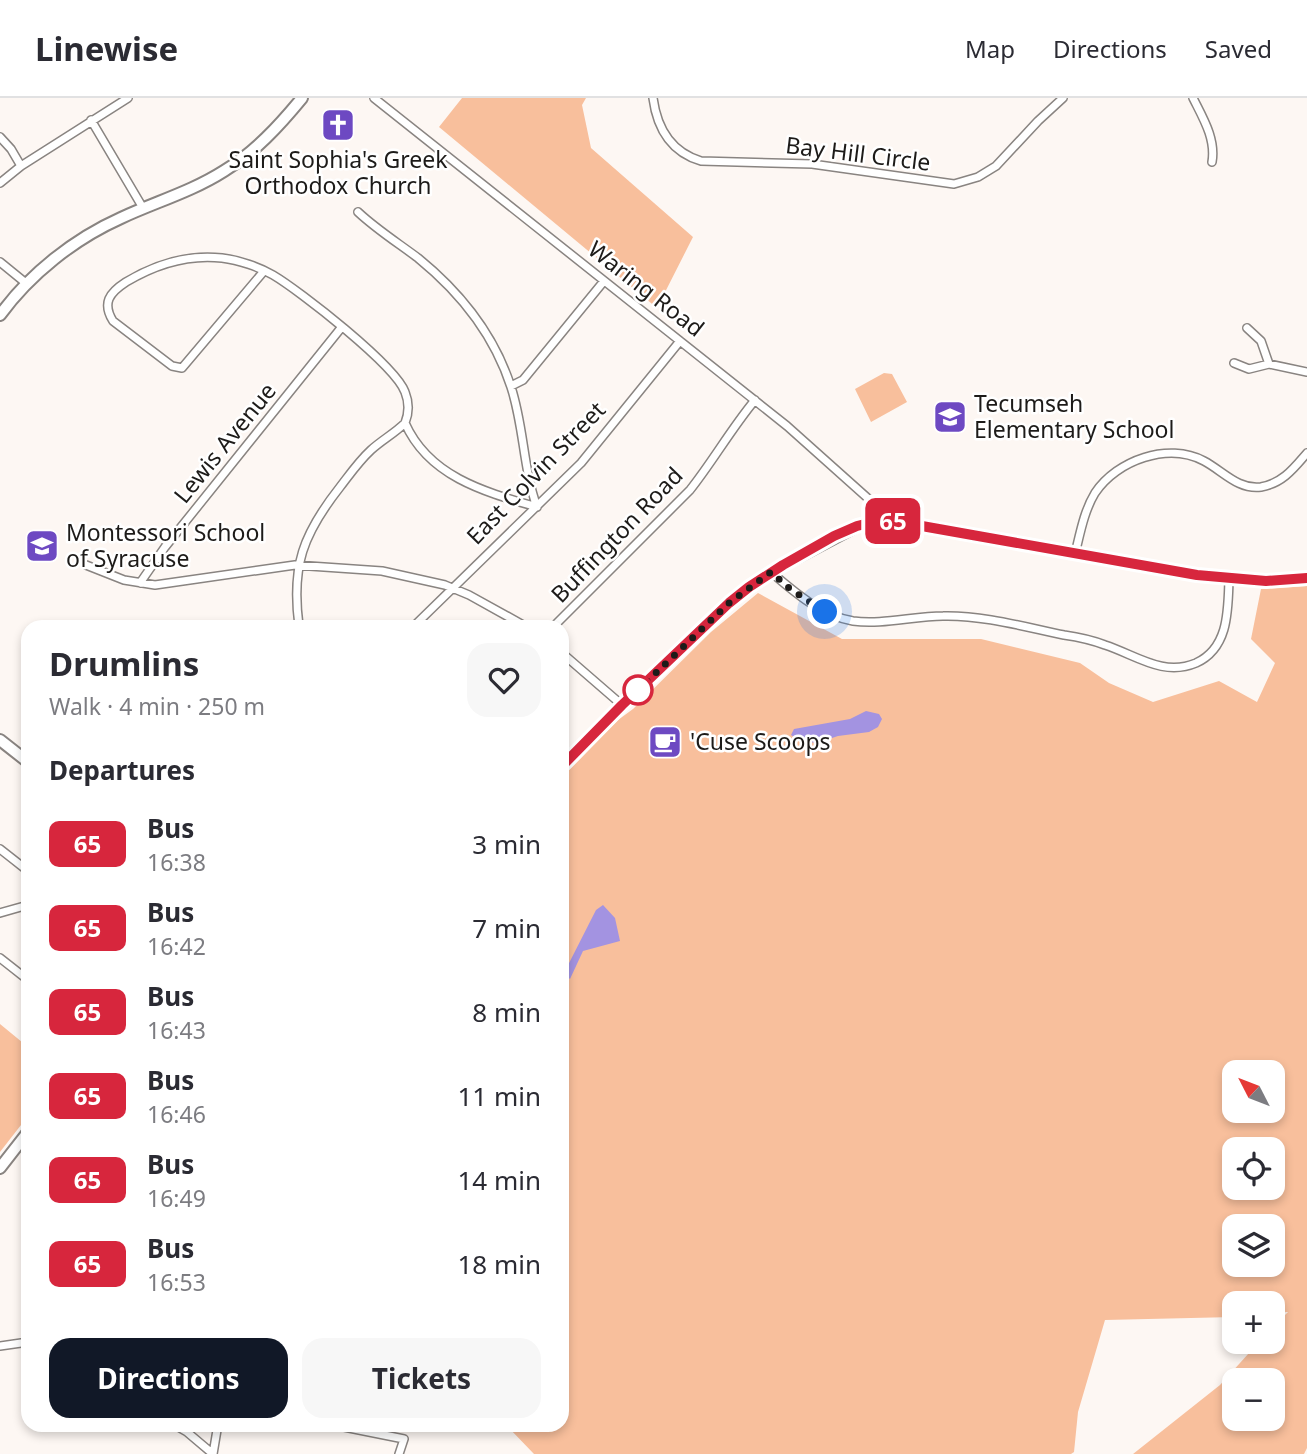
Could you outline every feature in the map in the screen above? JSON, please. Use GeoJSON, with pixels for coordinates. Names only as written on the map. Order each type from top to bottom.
{"type":"FeatureCollection","features":[{"type":"Feature","properties":{"kind":"street"},"geometry":{"type":"LineString","coordinates":[[0,183],[21,166],[128,98]]}},
{"type":"Feature","properties":{"kind":"street"},"geometry":{"type":"LineString","coordinates":[[0,315],[27,284],[62,253],[89,235],[143,208],[195,187],[238,161],[262,142],[302,98]]}},
{"type":"Feature","properties":{"kind":"street","name":"Waring Road"},"geometry":{"type":"LineString","coordinates":[[374,98],[755,400],[881,510],[885,519]]}},
{"type":"Feature","properties":{"kind":"street","name":"Bay Hill Circle"},"geometry":{"type":"LineString","coordinates":[[653,98],[657,118],[669,142],[681,152],[701,162],[813,164],[954,184],[978,177],[996,166],[1063,98]]}},
{"type":"Feature","properties":{"kind":"street"},"geometry":{"type":"LineString","coordinates":[[1192,98],[1208,130],[1214,152],[1212,162]]}},
{"type":"Feature","properties":{"kind":"street"},"geometry":{"type":"LineString","coordinates":[[91,120],[143,208]]}},
{"type":"Feature","properties":{"kind":"street"},"geometry":{"type":"LineString","coordinates":[[0,137],[21,166]]}},
{"type":"Feature","properties":{"kind":"street"},"geometry":{"type":"LineString","coordinates":[[358,212],[419,259],[467,306],[490,338],[511,386],[529,482],[537,508]]}},
{"type":"Feature","properties":{"kind":"street"},"geometry":{"type":"LineString","coordinates":[[264,271],[182,368],[172,366],[162,359],[113,321],[107,312],[107,302],[120,286],[139,274],[177,259],[222,258],[264,271],[294,289],[386,365],[399,380],[406,393],[409,409],[405,423],[361,460],[328,503],[304,544],[299,565],[296,606],[298,620]]}},
{"type":"Feature","properties":{"kind":"street"},"geometry":{"type":"LineString","coordinates":[[0,262],[27,284]]}},
{"type":"Feature","properties":{"kind":"street"},"geometry":{"type":"LineString","coordinates":[[511,386],[523,380],[604,281]]}},
{"type":"Feature","properties":{"kind":"street","name":"Lewis Avenue"},"geometry":{"type":"LineString","coordinates":[[140,583],[165,547],[341,328]]}},
{"type":"Feature","properties":{"kind":"street"},"geometry":{"type":"LineString","coordinates":[[1247,328],[1261,341],[1269,364]]}},
{"type":"Feature","properties":{"kind":"street","name":"East Colvin Street"},"geometry":{"type":"LineString","coordinates":[[420,620],[581,463],[680,341]]}},
{"type":"Feature","properties":{"kind":"street"},"geometry":{"type":"LineString","coordinates":[[1234,363],[1249,369],[1269,364],[1307,372]]}},
{"type":"Feature","properties":{"kind":"street","name":"Buffington Road"},"geometry":{"type":"LineString","coordinates":[[560,620],[690,491],[755,400]]}},
{"type":"Feature","properties":{"kind":"street"},"geometry":{"type":"LineString","coordinates":[[405,423],[416,444],[457,479],[484,492],[537,508]]}},
{"type":"Feature","properties":{"kind":"street"},"geometry":{"type":"LineString","coordinates":[[1075,554],[1087,509],[1095,494],[1118,470],[1136,461],[1163,454],[1189,456],[1203,461],[1245,486],[1263,486],[1284,478],[1307,453]]}},
{"type":"Feature","properties":{"kind":"street"},"geometry":{"type":"LineString","coordinates":[[569,759],[729,603],[771,572],[834,536],[857,526],[885,519],[1229,579],[1266,581],[1307,578]]}},
{"type":"Feature","properties":{"kind":"street"},"geometry":{"type":"LineString","coordinates":[[86,565],[140,583],[179,583],[246,570],[299,565],[383,571],[453,588],[514,620]]}},
{"type":"Feature","properties":{"kind":"street"},"geometry":{"type":"LineString","coordinates":[[771,572],[798,594],[825,612],[840,618],[858,621],[944,615],[983,620],[1083,638],[1164,668],[1193,664],[1214,649],[1225,627],[1229,579]]}},
{"type":"Feature","properties":{"kind":"street"},"geometry":{"type":"LineString","coordinates":[[569,659],[622,705]]}},
{"type":"Feature","properties":{"kind":"street"},"geometry":{"type":"LineString","coordinates":[[0,740],[21,756]]}},
{"type":"Feature","properties":{"kind":"street"},"geometry":{"type":"LineString","coordinates":[[0,849],[21,866]]}},
{"type":"Feature","properties":{"kind":"street"},"geometry":{"type":"LineString","coordinates":[[0,913],[21,907]]}},
{"type":"Feature","properties":{"kind":"street"},"geometry":{"type":"LineString","coordinates":[[0,958],[21,975]]}},
{"type":"Feature","properties":{"kind":"street"},"geometry":{"type":"LineString","coordinates":[[0,1168],[21,1141]]}},
{"type":"Feature","properties":{"kind":"street"},"geometry":{"type":"LineString","coordinates":[[0,1346],[21,1343]]}},
{"type":"Feature","properties":{"kind":"street"},"geometry":{"type":"LineString","coordinates":[[187,1432],[213,1454]]}},
{"type":"Feature","properties":{"kind":"street"},"geometry":{"type":"LineString","coordinates":[[213,1454],[217,1432]]}},
{"type":"Feature","properties":{"kind":"street"},"geometry":{"type":"LineString","coordinates":[[369,1432],[404,1439],[399,1454]]}},
{"type":"Feature","properties":{"kind":"shaded area"},"geometry":{"type":"Polygon","coordinates":[[[462,98],[586,98],[582,105],[591,148],[693,237],[657,308],[439,127],[462,98]]]}},
{"type":"Feature","properties":{"kind":"shaded area"},"geometry":{"type":"Polygon","coordinates":[[[884,373],[892,374],[907,402],[871,422],[855,389],[884,373]]]}},
{"type":"Feature","properties":{"kind":"shaded area"},"geometry":{"type":"Polygon","coordinates":[[[1307,586],[1307,1448],[1304,1454],[1133,1454],[1222,1383],[1222,1431],[1285,1431],[1285,1368],[1235,1368],[1248,1354],[1285,1354],[1285,1315],[1288,1312],[1285,1312],[1285,1291],[1222,1291],[1222,1317],[1105,1320],[1078,1412],[1074,1452],[1071,1454],[534,1454],[513,1432],[569,1432],[569,770],[711,632],[758,593],[842,639],[981,639],[1080,663],[1109,683],[1153,702],[1219,681],[1257,702],[1275,663],[1251,639],[1261,589],[1307,586]]]}},
{"type":"Feature","properties":{"kind":"shaded area"},"geometry":{"type":"Polygon","coordinates":[[[866,711],[879,714],[882,719],[878,727],[869,732],[838,736],[817,743],[800,741],[791,735],[794,729],[850,719],[866,711]]]}},
{"type":"Feature","properties":{"kind":"shaded area"},"geometry":{"type":"Polygon","coordinates":[[[603,905],[615,918],[620,941],[583,951],[570,979],[569,963],[596,910],[603,905]]]}},
{"type":"Feature","properties":{"kind":"shaded area"},"geometry":{"type":"Polygon","coordinates":[[[0,1024],[21,1041],[21,1125],[0,1152],[0,1024]]]}},
{"type":"Feature","properties":{"kind":"bus line","name":"65"},"geometry":{"type":"LineString","coordinates":[[569,759],[622,705],[749,587],[834,536],[870,522],[885,519],[1197,575],[1266,581],[1307,578]]}},
{"type":"Feature","properties":{"kind":"place","name":"Saint Sophia's Greek Orthodox Church"},"geometry":{"type":"Point","coordinates":[338,125]}},
{"type":"Feature","properties":{"kind":"place","name":"Tecumseh Elementary School"},"geometry":{"type":"Point","coordinates":[950,417]}},
{"type":"Feature","properties":{"kind":"place","name":"Montessori School of Syracuse"},"geometry":{"type":"Point","coordinates":[42,546]}},
{"type":"Feature","properties":{"kind":"place","name":"'Cuse Scoops"},"geometry":{"type":"Point","coordinates":[665,742]}},
{"type":"Feature","properties":{"kind":"route"},"geometry":{"type":"LineString","coordinates":[[638,690],[729,603],[771,572],[789,588],[825,612]]}}]}
